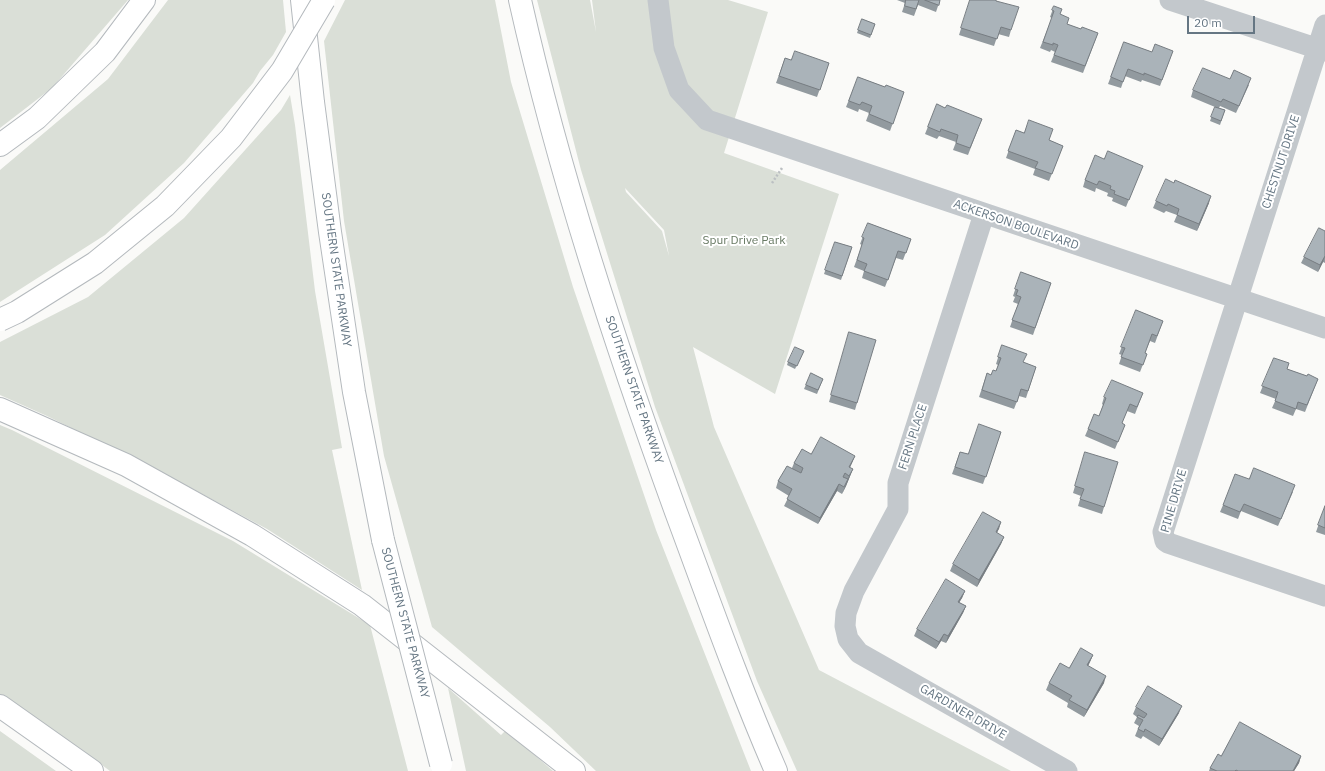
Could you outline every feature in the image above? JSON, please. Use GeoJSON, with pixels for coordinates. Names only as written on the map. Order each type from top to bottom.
{"type":"FeatureCollection","features":[{"type":"Feature","properties":{"kind":"highway"},"geometry":{"type":"LineString","coordinates":[[0,145],[37,118],[105,52],[144,0]]}},
{"type":"Feature","properties":{"kind":"highway","name":"SOUTHERN STATE PARKWAY"},"geometry":{"type":"LineString","coordinates":[[302,0],[313,102],[330,232],[354,392],[383,540],[443,768]]}},
{"type":"Feature","properties":{"kind":"highway"},"geometry":{"type":"LineString","coordinates":[[0,320],[17,312],[95,263],[165,206],[231,138],[282,71],[324,0]]}},
{"type":"Feature","properties":{"kind":"highway","name":"SOUTHERN STATE PARKWAY"},"geometry":{"type":"LineString","coordinates":[[520,0],[533,58],[581,234],[638,406],[713,611],[776,771]]}},
{"type":"Feature","properties":{"kind":"highway"},"geometry":{"type":"LineString","coordinates":[[0,409],[126,465],[252,535],[362,605],[574,771]]}},
{"type":"Feature","properties":{"kind":"highway"},"geometry":{"type":"LineString","coordinates":[[0,706],[92,771]]}},
{"type":"Feature","properties":{"kind":"street","name":"ACKERSON BOULEVARD"},"geometry":{"type":"LineString","coordinates":[[658,0],[664,48],[679,90],[708,120],[1325,328]]}},
{"type":"Feature","properties":{"kind":"street"},"geometry":{"type":"LineString","coordinates":[[1170,0],[1321,49]]}},
{"type":"Feature","properties":{"kind":"street","name":"CHESTNUT DRIVE"},"geometry":{"type":"LineString","coordinates":[[1238,299],[1321,49],[1325,25]]}},
{"type":"Feature","properties":{"kind":"street","name":"FERN PLACE"},"geometry":{"type":"LineString","coordinates":[[859,653],[848,639],[845,626],[846,613],[854,591],[898,509],[898,483],[984,214]]}},
{"type":"Feature","properties":{"kind":"street","name":"PINE DRIVE"},"geometry":{"type":"LineString","coordinates":[[1238,299],[1163,532],[1163,537],[1168,544],[1325,596]]}},
{"type":"Feature","properties":{"kind":"street","name":"GARDINER DRIVE"},"geometry":{"type":"LineString","coordinates":[[859,653],[1068,771]]}},
{"type":"Feature","properties":{"kind":"green space"},"geometry":{"type":"Polygon","coordinates":[[[0,0],[128,0],[52,88],[0,128],[0,0]]]}},
{"type":"Feature","properties":{"kind":"green space"},"geometry":{"type":"Polygon","coordinates":[[[168,0],[283,0],[286,32],[273,55],[260,71],[253,83],[184,163],[105,235],[0,302],[0,170],[108,79],[168,0]]]}},
{"type":"Feature","properties":{"kind":"green space"},"geometry":{"type":"Polygon","coordinates":[[[345,0],[495,0],[511,82],[573,287],[656,530],[751,771],[596,771],[550,727],[432,627],[384,456],[344,221],[324,41],[345,0]]]}},
{"type":"Feature","properties":{"kind":"green space","name":"Spur Drive Park"},"geometry":{"type":"Polygon","coordinates":[[[537,0],[590,0],[596,32],[592,0],[728,0],[768,12],[724,153],[839,194],[775,394],[693,347],[714,427],[819,670],[1011,771],[797,771],[757,681],[655,407],[581,170],[537,0]],[[625,188],[626,192],[662,231],[669,256],[664,230],[625,188]]]}},
{"type":"Feature","properties":{"kind":"green space"},"geometry":{"type":"Polygon","coordinates":[[[290,95],[315,291],[342,448],[332,450],[362,590],[267,529],[163,473],[47,416],[0,395],[0,342],[88,297],[184,218],[281,110],[290,95]]]}},
{"type":"Feature","properties":{"kind":"green space"},"geometry":{"type":"Polygon","coordinates":[[[0,425],[233,541],[370,625],[408,771],[110,771],[79,748],[0,697],[0,425]]]}},
{"type":"Feature","properties":{"kind":"green space"},"geometry":{"type":"Polygon","coordinates":[[[448,688],[501,735],[506,730],[553,771],[466,771],[448,688]]]}},
{"type":"Feature","properties":{"kind":"green space"},"geometry":{"type":"Polygon","coordinates":[[[0,731],[56,771],[0,771],[0,731]]]}},
{"type":"Feature","properties":{"kind":"building"},"geometry":{"type":"Polygon","coordinates":[[[906,0],[919,0],[916,9],[905,6],[906,0]]]}},
{"type":"Feature","properties":{"kind":"building"},"geometry":{"type":"Polygon","coordinates":[[[925,0],[940,0],[939,5],[925,0]]]}},
{"type":"Feature","properties":{"kind":"building"},"geometry":{"type":"Polygon","coordinates":[[[970,0],[996,0],[1019,7],[1011,30],[1001,27],[997,39],[961,28],[970,0]]]}},
{"type":"Feature","properties":{"kind":"building"},"geometry":{"type":"Polygon","coordinates":[[[1054,6],[1062,9],[1060,14],[1069,18],[1067,24],[1081,29],[1082,27],[1098,33],[1085,66],[1054,55],[1058,45],[1043,42],[1054,11],[1052,10],[1054,6]]]}},
{"type":"Feature","properties":{"kind":"building"},"geometry":{"type":"Polygon","coordinates":[[[862,19],[875,24],[871,35],[858,30],[862,19]]]}},
{"type":"Feature","properties":{"kind":"building"},"geometry":{"type":"Polygon","coordinates":[[[1124,42],[1152,52],[1155,44],[1173,51],[1162,80],[1128,69],[1123,82],[1111,77],[1124,42]]]}},
{"type":"Feature","properties":{"kind":"building"},"geometry":{"type":"Polygon","coordinates":[[[795,51],[829,63],[820,90],[779,76],[785,58],[791,60],[795,51]]]}},
{"type":"Feature","properties":{"kind":"building"},"geometry":{"type":"Polygon","coordinates":[[[1203,68],[1230,79],[1234,70],[1251,78],[1239,106],[1223,99],[1221,102],[1193,90],[1203,68]]]}},
{"type":"Feature","properties":{"kind":"building"},"geometry":{"type":"Polygon","coordinates":[[[858,77],[904,92],[893,124],[869,114],[872,106],[862,102],[860,105],[849,101],[858,77]]]}},
{"type":"Feature","properties":{"kind":"building"},"geometry":{"type":"Polygon","coordinates":[[[937,104],[945,108],[947,105],[982,119],[970,148],[956,143],[958,135],[941,129],[940,132],[928,127],[937,104]]]}},
{"type":"Feature","properties":{"kind":"building"},"geometry":{"type":"Polygon","coordinates":[[[1215,107],[1225,110],[1221,121],[1211,117],[1215,107]]]}},
{"type":"Feature","properties":{"kind":"building"},"geometry":{"type":"Polygon","coordinates":[[[1029,120],[1053,129],[1049,140],[1063,146],[1052,174],[1035,168],[1038,162],[1008,151],[1016,130],[1024,133],[1029,120]]]}},
{"type":"Feature","properties":{"kind":"building"},"geometry":{"type":"Polygon","coordinates":[[[1108,151],[1143,166],[1129,200],[1114,194],[1115,191],[1110,189],[1111,186],[1099,181],[1097,185],[1085,180],[1095,155],[1104,159],[1108,151]]]}},
{"type":"Feature","properties":{"kind":"building"},"geometry":{"type":"Polygon","coordinates":[[[1166,179],[1174,183],[1175,180],[1211,196],[1199,224],[1177,215],[1179,209],[1156,201],[1166,179]]]}},
{"type":"Feature","properties":{"kind":"building"},"geometry":{"type":"Polygon","coordinates":[[[868,223],[911,239],[906,253],[898,251],[888,280],[864,271],[867,264],[857,260],[864,238],[862,237],[868,223]]]}},
{"type":"Feature","properties":{"kind":"building"},"geometry":{"type":"Polygon","coordinates":[[[1319,228],[1325,231],[1325,256],[1320,265],[1304,257],[1319,228]]]}},
{"type":"Feature","properties":{"kind":"building"},"geometry":{"type":"Polygon","coordinates":[[[835,242],[852,247],[842,276],[825,270],[835,242]]]}},
{"type":"Feature","properties":{"kind":"building"},"geometry":{"type":"Polygon","coordinates":[[[1021,272],[1051,283],[1035,328],[1012,320],[1021,297],[1016,295],[1018,290],[1015,289],[1021,272]]]}},
{"type":"Feature","properties":{"kind":"building"},"geometry":{"type":"Polygon","coordinates":[[[1136,310],[1163,321],[1157,336],[1152,334],[1145,353],[1147,354],[1143,365],[1121,357],[1125,348],[1121,347],[1136,310]]]}},
{"type":"Feature","properties":{"kind":"building"},"geometry":{"type":"Polygon","coordinates":[[[849,332],[876,340],[857,403],[831,395],[849,332]]]}},
{"type":"Feature","properties":{"kind":"building"},"geometry":{"type":"Polygon","coordinates":[[[1002,345],[1027,354],[1023,362],[1036,367],[1028,391],[1021,389],[1017,402],[982,390],[987,373],[991,375],[993,370],[996,371],[1001,358],[998,357],[1002,345]]]}},
{"type":"Feature","properties":{"kind":"building"},"geometry":{"type":"Polygon","coordinates":[[[795,347],[804,351],[797,366],[788,362],[795,347]]]}},
{"type":"Feature","properties":{"kind":"building"},"geometry":{"type":"Polygon","coordinates":[[[1274,358],[1289,363],[1287,369],[1307,376],[1308,374],[1318,379],[1307,405],[1298,402],[1296,409],[1275,401],[1278,392],[1262,386],[1274,358]]]}},
{"type":"Feature","properties":{"kind":"building"},"geometry":{"type":"Polygon","coordinates":[[[811,373],[823,379],[818,390],[806,385],[811,373]]]}},
{"type":"Feature","properties":{"kind":"building"},"geometry":{"type":"Polygon","coordinates":[[[1112,380],[1143,393],[1137,407],[1130,404],[1122,423],[1125,425],[1118,442],[1088,429],[1094,414],[1099,416],[1106,398],[1104,397],[1112,380]]]}},
{"type":"Feature","properties":{"kind":"building"},"geometry":{"type":"Polygon","coordinates":[[[979,424],[1001,432],[986,477],[955,467],[960,452],[968,454],[979,424]]]}},
{"type":"Feature","properties":{"kind":"building"},"geometry":{"type":"Polygon","coordinates":[[[821,437],[855,456],[849,467],[853,469],[849,476],[845,473],[843,477],[848,479],[844,487],[839,484],[820,518],[787,499],[792,489],[778,481],[787,466],[801,473],[803,468],[794,463],[802,449],[811,454],[821,437]]]}},
{"type":"Feature","properties":{"kind":"building"},"geometry":{"type":"Polygon","coordinates":[[[1085,452],[1118,462],[1104,507],[1080,499],[1084,489],[1075,486],[1085,452]]]}},
{"type":"Feature","properties":{"kind":"building"},"geometry":{"type":"Polygon","coordinates":[[[1254,468],[1295,485],[1281,519],[1244,504],[1240,512],[1223,505],[1235,474],[1249,479],[1254,468]]]}},
{"type":"Feature","properties":{"kind":"building"},"geometry":{"type":"Polygon","coordinates":[[[1325,506],[1325,528],[1318,525],[1325,506]]]}},
{"type":"Feature","properties":{"kind":"building"},"geometry":{"type":"Polygon","coordinates":[[[983,512],[1001,522],[996,532],[1004,537],[979,580],[953,564],[983,512]]]}},
{"type":"Feature","properties":{"kind":"building"},"geometry":{"type":"Polygon","coordinates":[[[946,579],[965,591],[958,602],[966,606],[948,636],[944,634],[939,642],[917,629],[946,579]]]}},
{"type":"Feature","properties":{"kind":"building"},"geometry":{"type":"Polygon","coordinates":[[[1081,648],[1093,655],[1087,665],[1106,676],[1087,710],[1069,700],[1072,696],[1049,683],[1060,663],[1069,668],[1081,648]]]}},
{"type":"Feature","properties":{"kind":"building"},"geometry":{"type":"Polygon","coordinates":[[[1148,686],[1182,706],[1162,739],[1145,729],[1144,732],[1138,729],[1143,720],[1137,717],[1138,715],[1144,718],[1147,714],[1136,707],[1148,686]]]}},
{"type":"Feature","properties":{"kind":"building"},"geometry":{"type":"Polygon","coordinates":[[[1240,722],[1301,756],[1293,771],[1217,771],[1210,768],[1218,754],[1221,756],[1240,722]]]}}]}
